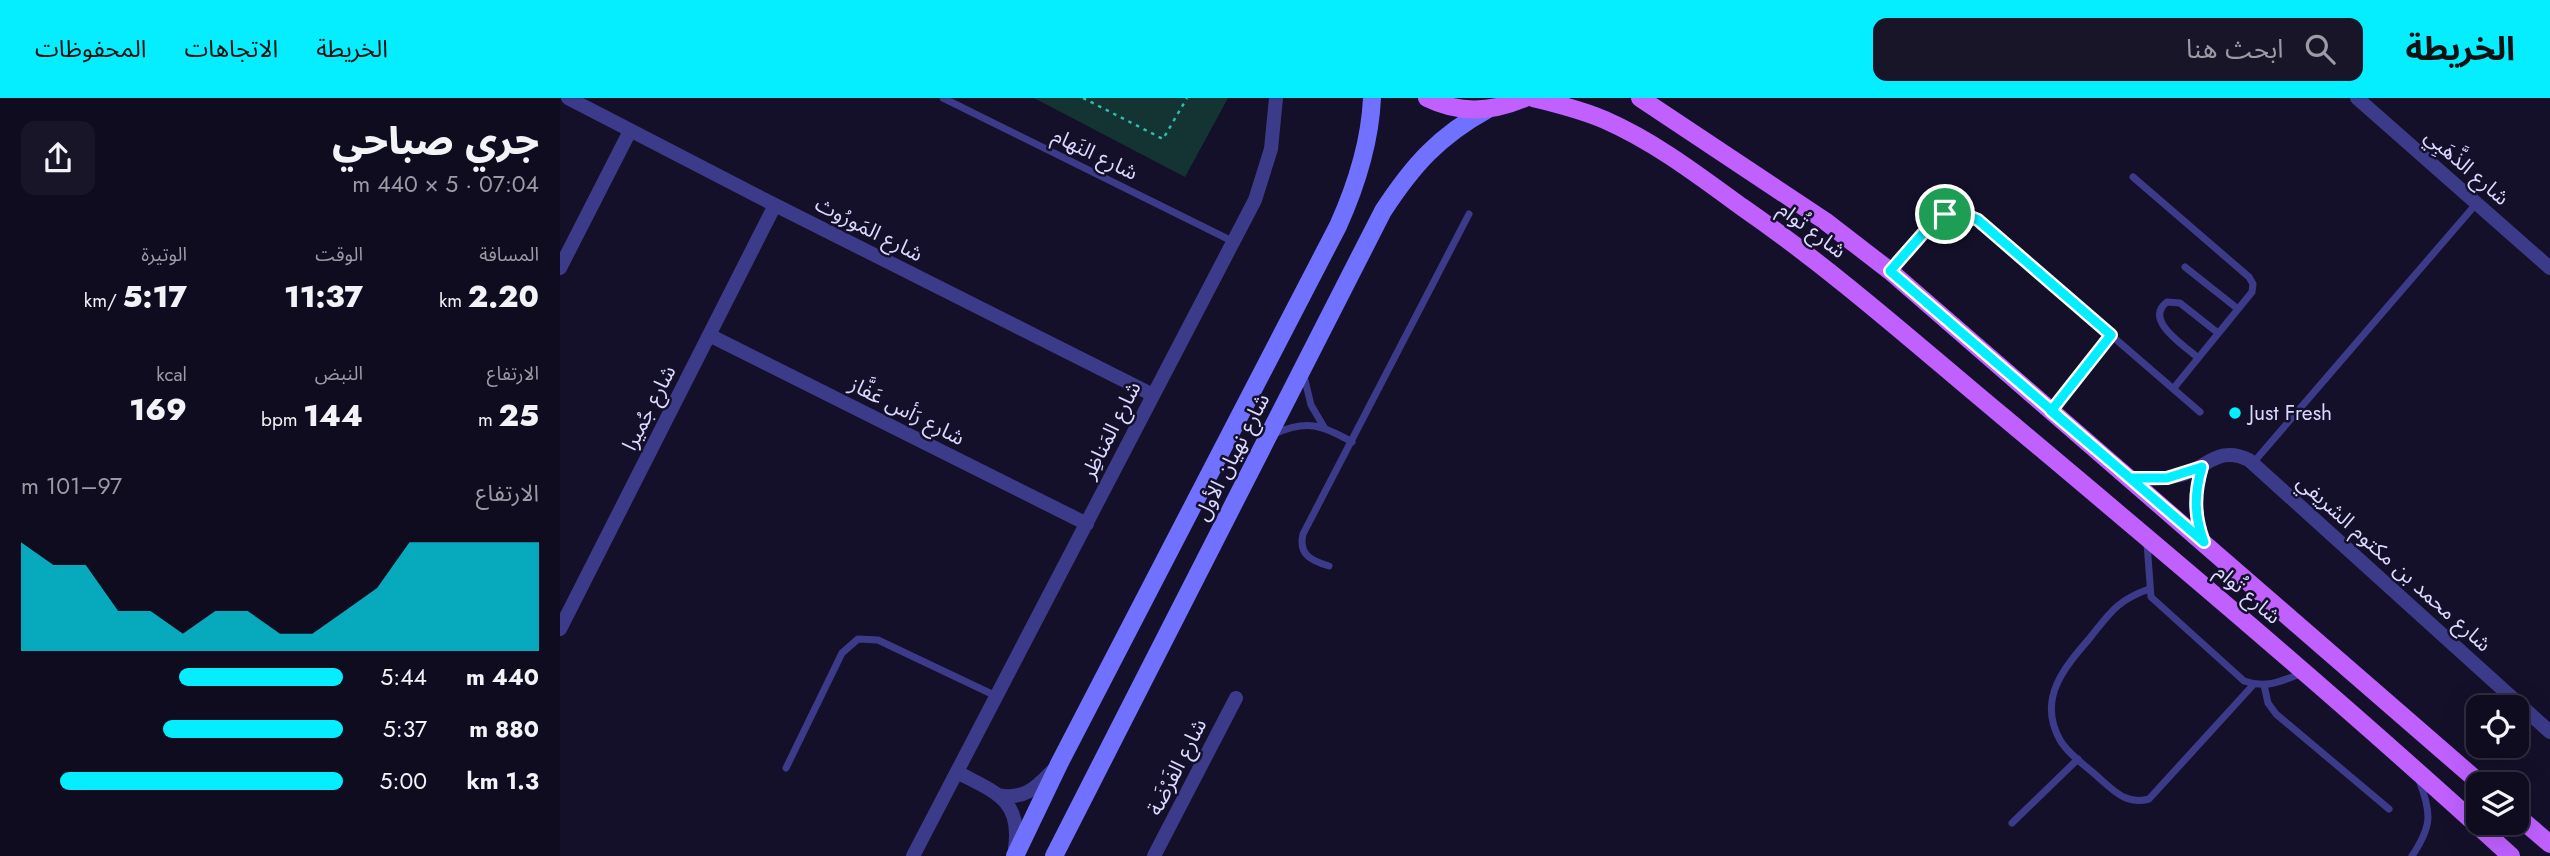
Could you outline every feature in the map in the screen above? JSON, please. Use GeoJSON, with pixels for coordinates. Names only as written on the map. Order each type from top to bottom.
{"type":"FeatureCollection","features":[{"type":"Feature","properties":{"kind":"main road","name":"شارع نهيان الأول"},"geometry":{"type":"LineString","coordinates":[[1014,856],[1338,226],[1351,198],[1360,167],[1368,135],[1372,98]]}},
{"type":"Feature","properties":{"kind":"main road"},"geometry":{"type":"LineString","coordinates":[[1427,98],[1451,107],[1488,109],[1525,98]]}},
{"type":"Feature","properties":{"kind":"main road","name":"شارع تُوام"},"geometry":{"type":"LineString","coordinates":[[1533,98],[1605,120],[1641,138],[1792,242],[2145,536],[2413,766],[2511,856]]}},
{"type":"Feature","properties":{"kind":"main road","name":"شارع تُوام"},"geometry":{"type":"LineString","coordinates":[[1640,98],[1825,221],[1890,271],[2467,772]]}},
{"type":"Feature","properties":{"kind":"main road","name":"شارع نهيان الأول"},"geometry":{"type":"LineString","coordinates":[[1054,856],[1383,211],[1417,162],[1438,141],[1462,123],[1488,109]]}},
{"type":"Feature","properties":{"kind":"main road"},"geometry":{"type":"LineString","coordinates":[[2529,826],[2550,844]]}},
{"type":"Feature","properties":{"kind":"street","name":"شارع المَورُوث"},"geometry":{"type":"LineString","coordinates":[[568,98],[1153,395]]}},
{"type":"Feature","properties":{"kind":"street","name":"شارع المَناظِر"},"geometry":{"type":"LineString","coordinates":[[913,856],[1255,200],[1267,167],[1276,98]]}},
{"type":"Feature","properties":{"kind":"street","name":"شارع الذَّهَبِي"},"geometry":{"type":"LineString","coordinates":[[2357,98],[2550,268]]}},
{"type":"Feature","properties":{"kind":"street"},"geometry":{"type":"LineString","coordinates":[[560,268],[630,131]]}},
{"type":"Feature","properties":{"kind":"street","name":"شارع جُميرا"},"geometry":{"type":"LineString","coordinates":[[560,629],[775,205]]}},
{"type":"Feature","properties":{"kind":"street","name":"شارع رَأس عَفَّاز"},"geometry":{"type":"LineString","coordinates":[[709,335],[1087,524]]}},
{"type":"Feature","properties":{"kind":"street","name":"شارع محمد بن مكتوم الشريفي"},"geometry":{"type":"LineString","coordinates":[[2130,478],[2167,478],[2202,467],[2219,455],[2239,455],[2253,463],[2549,728]]}},
{"type":"Feature","properties":{"kind":"street"},"geometry":{"type":"LineString","coordinates":[[2202,467],[2195,505],[2196,518],[2204,542]]}},
{"type":"Feature","properties":{"kind":"street","name":"شارع الفَرْضَة"},"geometry":{"type":"LineString","coordinates":[[1154,856],[1236,698]]}},
{"type":"Feature","properties":{"kind":"street"},"geometry":{"type":"LineString","coordinates":[[998,795],[1019,796],[1031,791],[1059,764]]}},
{"type":"Feature","properties":{"kind":"street"},"geometry":{"type":"LineString","coordinates":[[957,772],[998,795],[1009,805],[1016,819],[1014,856]]}},
{"type":"Feature","properties":{"kind":"lane","name":"شارع النَهام"},"geometry":{"type":"LineString","coordinates":[[943,98],[1232,241]]}},
{"type":"Feature","properties":{"kind":"lane"},"geometry":{"type":"LineString","coordinates":[[2133,177],[2252,280],[2252,292],[2173,389]]}},
{"type":"Feature","properties":{"kind":"lane"},"geometry":{"type":"LineString","coordinates":[[2253,463],[2476,204]]}},
{"type":"Feature","properties":{"kind":"lane"},"geometry":{"type":"LineString","coordinates":[[1890,271],[1938,218],[1952,213],[1966,214],[1978,220],[2200,412]]}},
{"type":"Feature","properties":{"kind":"lane"},"geometry":{"type":"LineString","coordinates":[[1329,566],[1308,558],[1303,550],[1302,539],[1469,214]]}},
{"type":"Feature","properties":{"kind":"lane"},"geometry":{"type":"LineString","coordinates":[[2185,267],[2238,309]]}},
{"type":"Feature","properties":{"kind":"lane"},"geometry":{"type":"LineString","coordinates":[[2198,358],[2162,325],[2158,317],[2160,308],[2167,302],[2180,303],[2218,333]]}},
{"type":"Feature","properties":{"kind":"lane"},"geometry":{"type":"LineString","coordinates":[[2051,411],[2111,335]]}},
{"type":"Feature","properties":{"kind":"lane"},"geometry":{"type":"LineString","coordinates":[[1304,367],[1304,379],[1311,404],[1324,427]]}},
{"type":"Feature","properties":{"kind":"lane"},"geometry":{"type":"LineString","coordinates":[[1268,436],[1301,426],[1324,427],[1352,442]]}},
{"type":"Feature","properties":{"kind":"lane"},"geometry":{"type":"LineString","coordinates":[[2145,536],[2150,567],[2149,589],[2154,601],[2244,681],[2264,685],[2304,672]]}},
{"type":"Feature","properties":{"kind":"lane"},"geometry":{"type":"LineString","coordinates":[[2149,589],[2128,596],[2116,606],[2059,674],[2052,701],[2055,728],[2060,741],[2078,759],[2121,797],[2135,801],[2149,799],[2254,684]]}},
{"type":"Feature","properties":{"kind":"lane"},"geometry":{"type":"LineString","coordinates":[[786,768],[842,653],[858,639],[878,640],[997,696]]}},
{"type":"Feature","properties":{"kind":"lane"},"geometry":{"type":"LineString","coordinates":[[2264,685],[2268,703],[2276,714],[2389,809]]}},
{"type":"Feature","properties":{"kind":"lane"},"geometry":{"type":"LineString","coordinates":[[2012,822],[2078,759]]}},
{"type":"Feature","properties":{"kind":"lane"},"geometry":{"type":"LineString","coordinates":[[2413,766],[2429,810],[2427,829],[2414,853],[2423,856]]}},
{"type":"Feature","properties":{"kind":"path"},"geometry":{"type":"LineString","coordinates":[[1083,98],[1163,139],[1187,98]]}},
{"type":"Feature","properties":{"kind":"green space"},"geometry":{"type":"Polygon","coordinates":[[[1034,98],[1228,98],[1185,177],[1034,98]]]}},
{"type":"Feature","properties":{"kind":"place","name":"Just Fresh"},"geometry":{"type":"Point","coordinates":[2235,413]}},
{"type":"Feature","properties":{"kind":"route"},"geometry":{"type":"LineString","coordinates":[[1945,214],[1933,222],[1890,271],[2051,411],[2204,542],[2196,518],[2195,505],[2202,467],[2167,478],[2130,478],[2051,411],[2111,335],[1978,220],[1959,212],[1945,214]]}}]}
